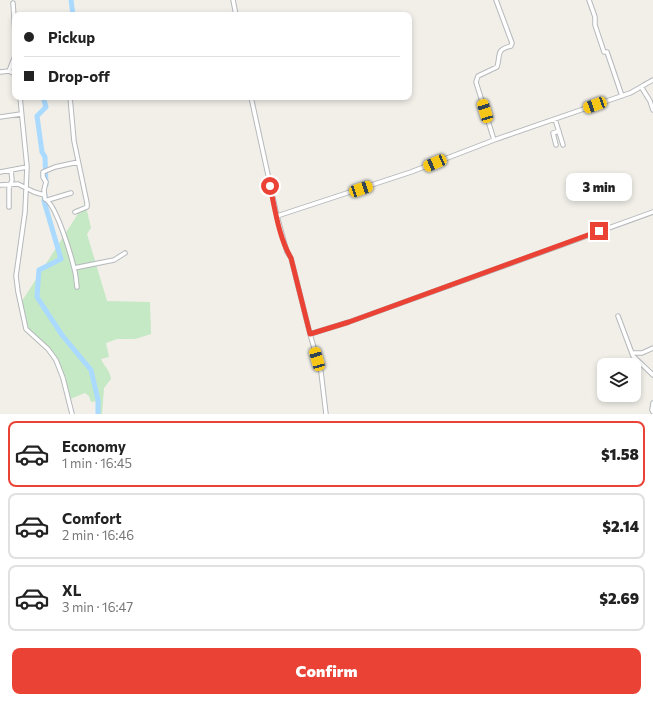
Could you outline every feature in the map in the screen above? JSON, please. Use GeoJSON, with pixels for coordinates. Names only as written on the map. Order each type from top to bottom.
{"type":"FeatureCollection","features":[{"type":"Feature","properties":{"kind":"street"},"geometry":{"type":"LineString","coordinates":[[233,0],[235,12]]}},
{"type":"Feature","properties":{"kind":"street"},"geometry":{"type":"LineString","coordinates":[[494,140],[476,82],[478,76],[497,67],[500,50],[510,46],[512,43],[496,0]]}},
{"type":"Feature","properties":{"kind":"street"},"geometry":{"type":"LineString","coordinates":[[589,0],[604,52],[607,52],[622,96]]}},
{"type":"Feature","properties":{"kind":"street"},"geometry":{"type":"LineString","coordinates":[[13,3],[14,12]]}},
{"type":"Feature","properties":{"kind":"street"},"geometry":{"type":"LineString","coordinates":[[9,71],[12,64]]}},
{"type":"Feature","properties":{"kind":"street"},"geometry":{"type":"LineString","coordinates":[[0,72],[9,71],[12,72]]}},
{"type":"Feature","properties":{"kind":"street"},"geometry":{"type":"LineString","coordinates":[[277,216],[411,172],[494,140],[622,96],[642,88],[645,84],[653,80]]}},
{"type":"Feature","properties":{"kind":"street"},"geometry":{"type":"LineString","coordinates":[[642,88],[650,101],[653,110]]}},
{"type":"Feature","properties":{"kind":"street"},"geometry":{"type":"LineString","coordinates":[[20,100],[28,167],[25,212],[16,276],[18,292],[26,329],[48,349],[56,360],[63,378],[72,414]]}},
{"type":"Feature","properties":{"kind":"street"},"geometry":{"type":"LineString","coordinates":[[70,100],[74,141],[87,203],[87,207],[75,212]]}},
{"type":"Feature","properties":{"kind":"street"},"geometry":{"type":"LineString","coordinates":[[252,100],[277,216],[287,252],[291,258],[321,372],[326,414]]}},
{"type":"Feature","properties":{"kind":"street"},"geometry":{"type":"LineString","coordinates":[[0,117],[21,114]]}},
{"type":"Feature","properties":{"kind":"street"},"geometry":{"type":"LineString","coordinates":[[555,119],[563,145]]}},
{"type":"Feature","properties":{"kind":"street"},"geometry":{"type":"LineString","coordinates":[[556,145],[554,133],[559,132]]}},
{"type":"Feature","properties":{"kind":"street"},"geometry":{"type":"LineString","coordinates":[[46,198],[46,182],[43,177],[43,172],[78,162]]}},
{"type":"Feature","properties":{"kind":"street"},"geometry":{"type":"LineString","coordinates":[[0,172],[28,167]]}},
{"type":"Feature","properties":{"kind":"street"},"geometry":{"type":"LineString","coordinates":[[9,208],[9,188],[12,180],[11,170]]}},
{"type":"Feature","properties":{"kind":"street"},"geometry":{"type":"LineString","coordinates":[[0,185],[18,184],[46,198],[54,208],[74,268],[77,286]]}},
{"type":"Feature","properties":{"kind":"street"},"geometry":{"type":"LineString","coordinates":[[46,198],[71,193]]}},
{"type":"Feature","properties":{"kind":"street"},"geometry":{"type":"LineString","coordinates":[[310,334],[349,322],[653,212]]}},
{"type":"Feature","properties":{"kind":"street"},"geometry":{"type":"LineString","coordinates":[[74,268],[114,260],[125,253]]}},
{"type":"Feature","properties":{"kind":"street"},"geometry":{"type":"LineString","coordinates":[[618,316],[636,360],[653,375]]}},
{"type":"Feature","properties":{"kind":"street"},"geometry":{"type":"LineString","coordinates":[[632,353],[642,353],[653,348]]}},
{"type":"Feature","properties":{"kind":"street"},"geometry":{"type":"LineString","coordinates":[[653,403],[653,412]]}},
{"type":"Feature","properties":{"kind":"green space"},"geometry":{"type":"Polygon","coordinates":[[[85,203],[91,228],[87,234],[107,301],[150,302],[151,334],[135,339],[117,339],[106,343],[109,357],[101,359],[109,372],[111,379],[104,388],[102,414],[97,414],[98,401],[91,402],[89,396],[85,393],[70,399],[56,359],[27,329],[22,301],[85,203]]]}},
{"type":"Feature","properties":{"kind":"waterway"},"geometry":{"type":"LineString","coordinates":[[71,0],[73,12]]}},
{"type":"Feature","properties":{"kind":"waterway"},"geometry":{"type":"LineString","coordinates":[[44,100],[46,107],[37,116],[42,152],[45,157],[46,185]]}},
{"type":"Feature","properties":{"kind":"waterway"},"geometry":{"type":"LineString","coordinates":[[45,195],[44,201],[61,259],[39,270],[37,297],[62,335],[91,370],[98,400],[98,414]]}},
{"type":"Feature","properties":{"kind":"route"},"geometry":{"type":"LineString","coordinates":[[270,186],[287,252],[291,258],[310,334],[349,322],[599,231]]}}]}
